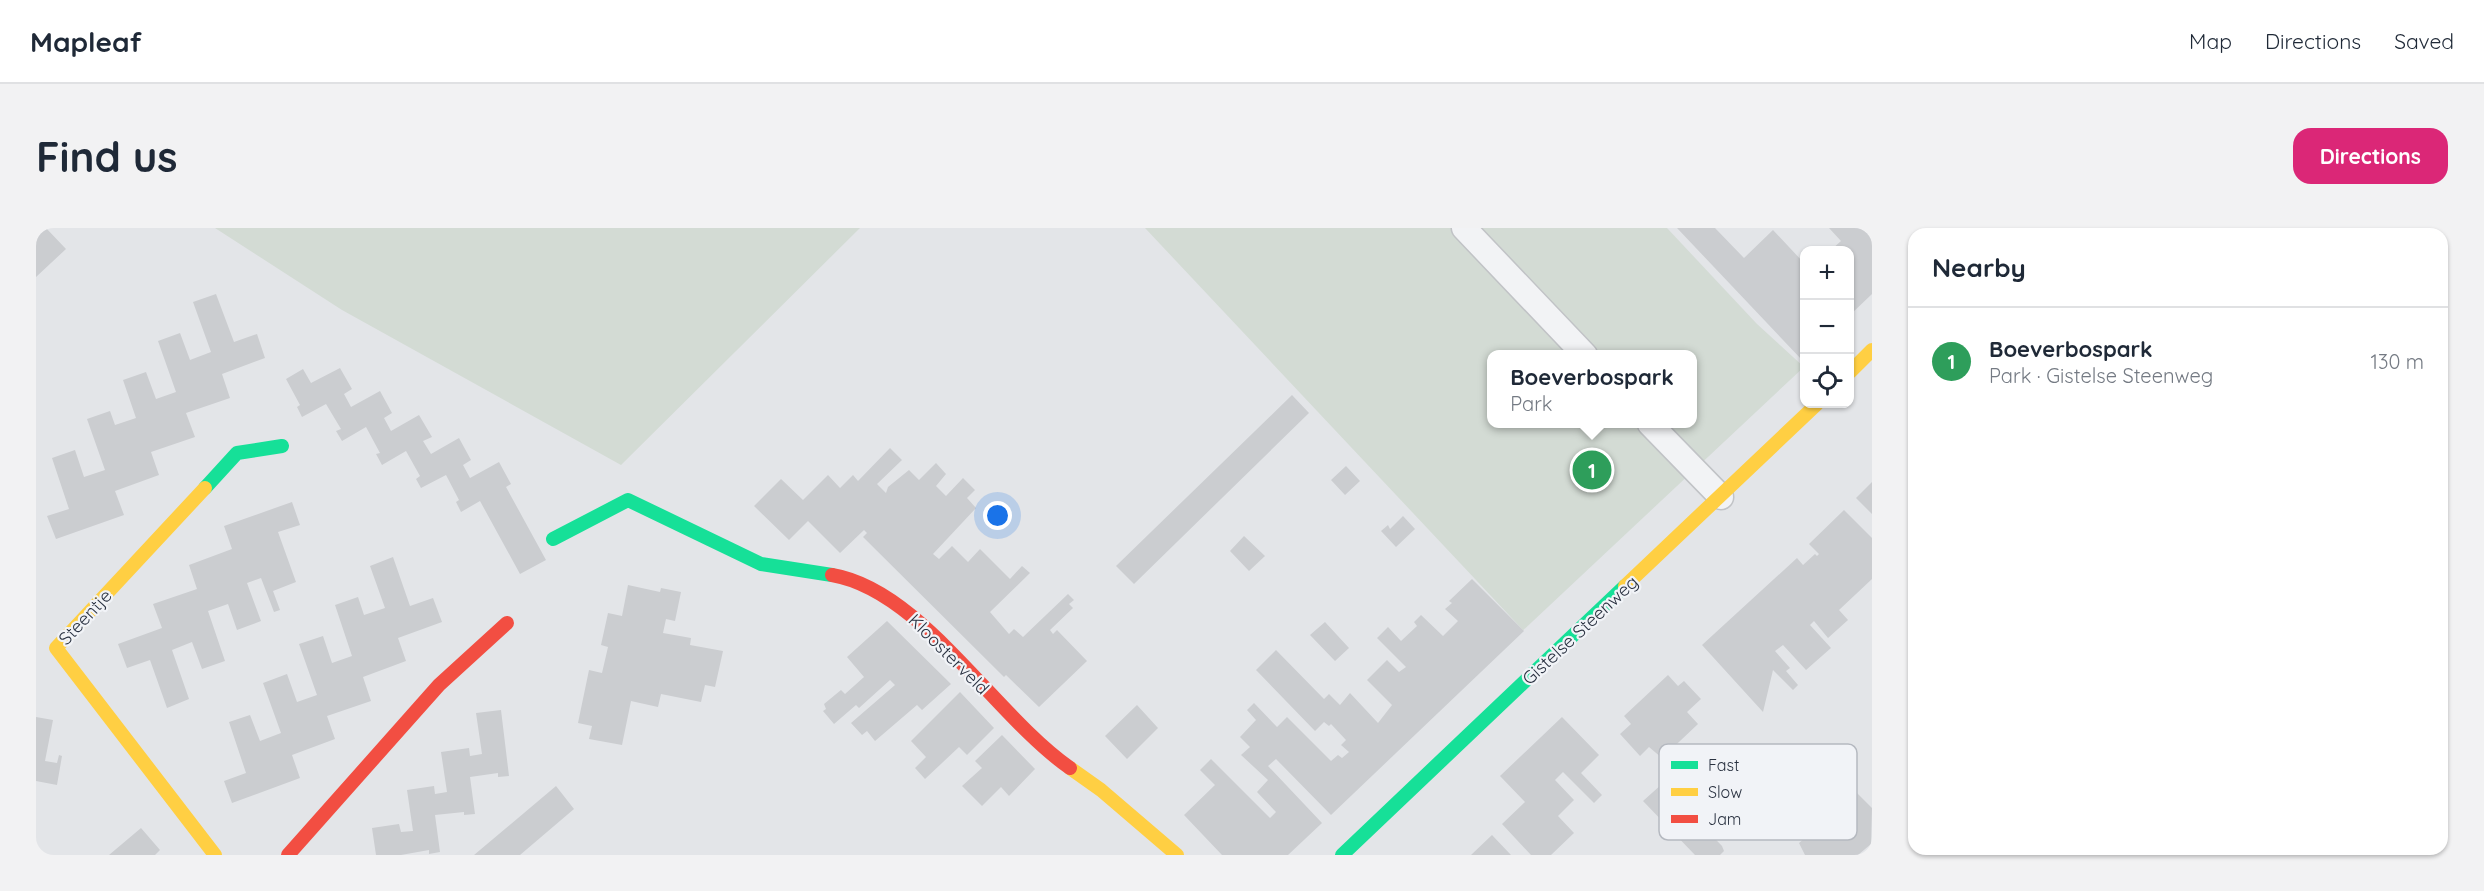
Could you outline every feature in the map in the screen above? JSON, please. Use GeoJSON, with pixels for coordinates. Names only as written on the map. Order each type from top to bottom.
{"type":"FeatureCollection","features":[{"type":"Feature","properties":{"kind":"street"},"geometry":{"type":"LineString","coordinates":[[1464,228],[1581,350]]}},
{"type":"Feature","properties":{"kind":"street"},"geometry":{"type":"LineString","coordinates":[[1854,368],[1872,350]]}},
{"type":"Feature","properties":{"kind":"street","name":"Gistelse Steenweg"},"geometry":{"type":"LineString","coordinates":[[1342,855],[1813,408]]}},
{"type":"Feature","properties":{"kind":"street"},"geometry":{"type":"LineString","coordinates":[[1655,428],[1721,497]]}},
{"type":"Feature","properties":{"kind":"street","name":"Steentje"},"geometry":{"type":"LineString","coordinates":[[215,855],[56,648],[237,453],[282,446]]}},
{"type":"Feature","properties":{"kind":"street","name":"Kloosterveld"},"geometry":{"type":"LineString","coordinates":[[553,539],[628,500],[761,564],[849,578],[884,595],[920,622],[1013,719],[1058,760],[1101,790],[1177,855]]}},
{"type":"Feature","properties":{"kind":"street"},"geometry":{"type":"LineString","coordinates":[[288,855],[439,685],[507,623]]}},
{"type":"Feature","properties":{"kind":"shaded area"},"geometry":{"type":"Polygon","coordinates":[[[215,228],[860,228],[621,465],[342,310],[215,228]]]}},
{"type":"Feature","properties":{"kind":"shaded area"},"geometry":{"type":"Polygon","coordinates":[[[1145,228],[1667,228],[1757,324],[1800,363],[1800,371],[1518,635],[1523,630],[1145,228]]]}},
{"type":"Feature","properties":{"kind":"building"},"geometry":{"type":"Polygon","coordinates":[[[46,228],[66,249],[36,277],[36,236],[46,228]]]}},
{"type":"Feature","properties":{"kind":"building"},"geometry":{"type":"Polygon","coordinates":[[[1677,228],[1715,228],[1744,258],[1773,230],[1800,259],[1800,358],[1677,228]]]}},
{"type":"Feature","properties":{"kind":"building"},"geometry":{"type":"Polygon","coordinates":[[[1829,228],[1872,228],[1872,294],[1854,311],[1854,246],[1835,246],[1841,241],[1829,228]]]}},
{"type":"Feature","properties":{"kind":"building"},"geometry":{"type":"Polygon","coordinates":[[[216,294],[234,342],[257,334],[265,358],[222,374],[230,398],[186,413],[195,437],[151,452],[159,475],[115,491],[124,515],[56,539],[47,516],[69,509],[52,458],[75,450],[84,477],[105,470],[87,419],[110,411],[115,425],[136,418],[123,380],[146,372],[156,399],[176,392],[158,341],[180,333],[190,360],[211,352],[193,302],[216,294]]]}},
{"type":"Feature","properties":{"kind":"building"},"geometry":{"type":"Polygon","coordinates":[[[340,368],[352,389],[344,394],[351,407],[380,391],[392,413],[384,418],[391,431],[419,415],[432,437],[423,441],[431,454],[459,438],[471,460],[463,465],[470,478],[499,462],[511,484],[506,487],[546,560],[520,574],[480,501],[461,512],[456,502],[459,500],[446,475],[421,488],[416,479],[420,476],[406,451],[382,465],[376,454],[380,453],[366,427],[342,441],[336,431],[341,429],[326,404],[302,417],[297,407],[300,405],[286,379],[303,369],[311,383],[340,368]]]}},
{"type":"Feature","properties":{"kind":"building"},"geometry":{"type":"Polygon","coordinates":[[[1292,395],[1309,413],[1134,584],[1116,566],[1292,395]]]}},
{"type":"Feature","properties":{"kind":"building"},"geometry":{"type":"Polygon","coordinates":[[[890,448],[902,460],[877,484],[886,493],[888,487],[909,470],[919,480],[936,463],[946,474],[936,486],[946,496],[963,478],[975,490],[967,498],[976,508],[933,554],[939,559],[952,546],[968,562],[980,549],[1010,579],[1022,566],[1030,573],[990,612],[1009,634],[1014,629],[1023,637],[1068,594],[1074,600],[1069,604],[1073,608],[1050,630],[1053,634],[1057,630],[1087,661],[1039,707],[1006,675],[1004,677],[863,537],[867,533],[864,530],[840,553],[808,521],[789,540],[754,506],[781,479],[803,500],[828,475],[840,488],[853,475],[858,481],[890,448]]]}},
{"type":"Feature","properties":{"kind":"building"},"geometry":{"type":"Polygon","coordinates":[[[1346,466],[1360,481],[1345,495],[1331,480],[1346,466]]]}},
{"type":"Feature","properties":{"kind":"building"},"geometry":{"type":"Polygon","coordinates":[[[1872,482],[1872,514],[1856,498],[1872,482]]]}},
{"type":"Feature","properties":{"kind":"building"},"geometry":{"type":"Polygon","coordinates":[[[292,502],[300,525],[278,532],[296,582],[273,591],[280,610],[274,612],[261,578],[247,583],[261,621],[237,630],[228,604],[208,611],[225,661],[202,669],[192,642],[172,650],[189,699],[167,708],[150,660],[127,668],[118,644],[162,628],[153,604],[197,589],[189,565],[232,549],[224,526],[292,502]]]}},
{"type":"Feature","properties":{"kind":"building"},"geometry":{"type":"Polygon","coordinates":[[[1844,510],[1872,538],[1872,579],[1839,610],[1848,620],[1828,638],[1814,621],[1810,625],[1831,648],[1806,670],[1783,645],[1775,651],[1790,668],[1786,671],[1798,685],[1793,690],[1773,670],[1763,712],[1702,645],[1797,558],[1803,565],[1815,554],[1817,556],[1819,554],[1809,544],[1844,510]]]}},
{"type":"Feature","properties":{"kind":"building"},"geometry":{"type":"Polygon","coordinates":[[[1403,516],[1415,529],[1396,547],[1381,531],[1388,525],[1390,529],[1403,516]]]}},
{"type":"Feature","properties":{"kind":"building"},"geometry":{"type":"Polygon","coordinates":[[[1244,536],[1265,556],[1249,571],[1230,551],[1244,536]]]}},
{"type":"Feature","properties":{"kind":"building"},"geometry":{"type":"Polygon","coordinates":[[[393,557],[410,606],[433,598],[442,622],[398,638],[406,661],[363,677],[371,701],[327,716],[335,739],[292,755],[300,778],[232,803],[224,781],[246,773],[229,722],[250,715],[260,741],[281,733],[263,683],[287,674],[297,702],[317,695],[299,644],[323,636],[332,663],[352,656],[335,605],[358,597],[364,615],[385,608],[370,566],[393,557]]]}},
{"type":"Feature","properties":{"kind":"building"},"geometry":{"type":"Polygon","coordinates":[[[1472,579],[1524,631],[1331,815],[1276,759],[1268,766],[1322,823],[1288,855],[1222,855],[1184,815],[1215,785],[1200,770],[1211,759],[1270,818],[1276,812],[1257,792],[1268,780],[1241,755],[1250,747],[1240,737],[1256,720],[1247,710],[1254,703],[1277,727],[1287,717],[1331,761],[1338,755],[1342,758],[1349,752],[1341,745],[1346,740],[1331,724],[1329,726],[1324,722],[1315,731],[1256,670],[1276,650],[1324,699],[1329,694],[1340,705],[1350,693],[1378,723],[1392,705],[1367,680],[1387,660],[1399,672],[1406,667],[1377,638],[1388,627],[1401,641],[1417,626],[1414,622],[1421,615],[1443,636],[1458,621],[1445,609],[1452,603],[1449,601],[1472,579]]]}},
{"type":"Feature","properties":{"kind":"building"},"geometry":{"type":"Polygon","coordinates":[[[628,585],[660,592],[661,588],[681,592],[675,621],[666,619],[663,633],[691,638],[690,645],[723,651],[715,687],[705,685],[701,702],[661,694],[658,707],[631,701],[622,745],[589,739],[592,726],[578,723],[589,670],[602,673],[608,647],[601,645],[608,613],[622,616],[628,585]]]}},
{"type":"Feature","properties":{"kind":"building"},"geometry":{"type":"Polygon","coordinates":[[[887,621],[951,684],[922,710],[917,705],[875,741],[867,731],[862,735],[851,723],[895,685],[890,680],[859,708],[856,705],[834,724],[823,711],[826,709],[824,704],[841,690],[845,694],[864,677],[847,657],[887,621]]]}},
{"type":"Feature","properties":{"kind":"building"},"geometry":{"type":"Polygon","coordinates":[[[1325,622],[1349,648],[1335,661],[1310,635],[1325,622]]]}},
{"type":"Feature","properties":{"kind":"building"},"geometry":{"type":"Polygon","coordinates":[[[1668,675],[1678,686],[1684,681],[1701,699],[1687,712],[1698,724],[1677,744],[1659,744],[1659,755],[1649,747],[1640,756],[1620,734],[1631,724],[1624,716],[1668,675]]]}},
{"type":"Feature","properties":{"kind":"building"},"geometry":{"type":"Polygon","coordinates":[[[960,692],[994,728],[967,755],[959,747],[925,779],[915,768],[926,757],[911,741],[960,692]]]}},
{"type":"Feature","properties":{"kind":"building"},"geometry":{"type":"Polygon","coordinates":[[[1137,705],[1158,728],[1127,759],[1105,736],[1137,705]]]}},
{"type":"Feature","properties":{"kind":"building"},"geometry":{"type":"Polygon","coordinates":[[[501,710],[509,776],[498,777],[498,773],[470,777],[475,814],[464,815],[464,812],[435,815],[440,852],[429,854],[429,850],[401,855],[376,855],[372,828],[399,824],[401,832],[413,831],[407,790],[434,786],[435,794],[447,792],[441,752],[469,748],[470,756],[482,754],[476,713],[501,710]]]}},
{"type":"Feature","properties":{"kind":"building"},"geometry":{"type":"Polygon","coordinates":[[[36,717],[53,720],[45,761],[57,763],[59,755],[62,756],[57,785],[36,781],[36,717]]]}},
{"type":"Feature","properties":{"kind":"building"},"geometry":{"type":"Polygon","coordinates":[[[1562,717],[1599,755],[1581,773],[1602,795],[1594,803],[1563,772],[1555,780],[1574,800],[1558,816],[1574,833],[1551,855],[1531,855],[1502,824],[1525,802],[1500,776],[1562,717]]]}},
{"type":"Feature","properties":{"kind":"building"},"geometry":{"type":"Polygon","coordinates":[[[1002,735],[1035,769],[1009,796],[1001,787],[982,806],[962,786],[982,768],[975,761],[1002,735]]]}},
{"type":"Feature","properties":{"kind":"building"},"geometry":{"type":"Polygon","coordinates":[[[556,786],[574,809],[520,855],[474,855],[556,786]]]}},
{"type":"Feature","properties":{"kind":"building"},"geometry":{"type":"Polygon","coordinates":[[[1659,787],[1659,818],[1643,801],[1659,787]]]}},
{"type":"Feature","properties":{"kind":"building"},"geometry":{"type":"Polygon","coordinates":[[[1857,793],[1872,808],[1871,844],[1858,855],[1805,855],[1799,843],[1803,840],[1857,840],[1857,793]]]}},
{"type":"Feature","properties":{"kind":"building"},"geometry":{"type":"Polygon","coordinates":[[[141,828],[160,850],[155,855],[109,855],[141,828]]]}},
{"type":"Feature","properties":{"kind":"building"},"geometry":{"type":"Polygon","coordinates":[[[1492,835],[1511,855],[1471,855],[1492,835]]]}},
{"type":"Feature","properties":{"kind":"building"},"geometry":{"type":"Polygon","coordinates":[[[1681,840],[1716,840],[1724,851],[1720,855],[1695,855],[1681,840]]]}},
{"type":"Feature","properties":{"kind":"traffic: fast"},"geometry":{"type":"LineString","coordinates":[[205,488],[237,453],[282,446]]}},
{"type":"Feature","properties":{"kind":"traffic: fast"},"geometry":{"type":"LineString","coordinates":[[553,539],[628,500],[761,564],[832,575]]}},
{"type":"Feature","properties":{"kind":"traffic: fast"},"geometry":{"type":"LineString","coordinates":[[1342,855],[1625,586]]}},
{"type":"Feature","properties":{"kind":"traffic: slow"},"geometry":{"type":"LineString","coordinates":[[1854,368],[1872,350]]}},
{"type":"Feature","properties":{"kind":"traffic: slow"},"geometry":{"type":"LineString","coordinates":[[1625,586],[1813,408]]}},
{"type":"Feature","properties":{"kind":"traffic: slow"},"geometry":{"type":"LineString","coordinates":[[205,488],[56,648],[215,855]]}},
{"type":"Feature","properties":{"kind":"traffic: slow"},"geometry":{"type":"LineString","coordinates":[[1070,768],[1101,790],[1177,855]]}},
{"type":"Feature","properties":{"kind":"traffic: jam"},"geometry":{"type":"LineString","coordinates":[[832,575],[865,585],[896,604],[927,629],[1014,718],[1070,768]]}},
{"type":"Feature","properties":{"kind":"traffic: jam"},"geometry":{"type":"LineString","coordinates":[[288,855],[439,685],[507,623]]}},
{"type":"Feature","properties":{"kind":"place","name":"Boeverbospark"},"geometry":{"type":"Point","coordinates":[1592,470]}}]}
